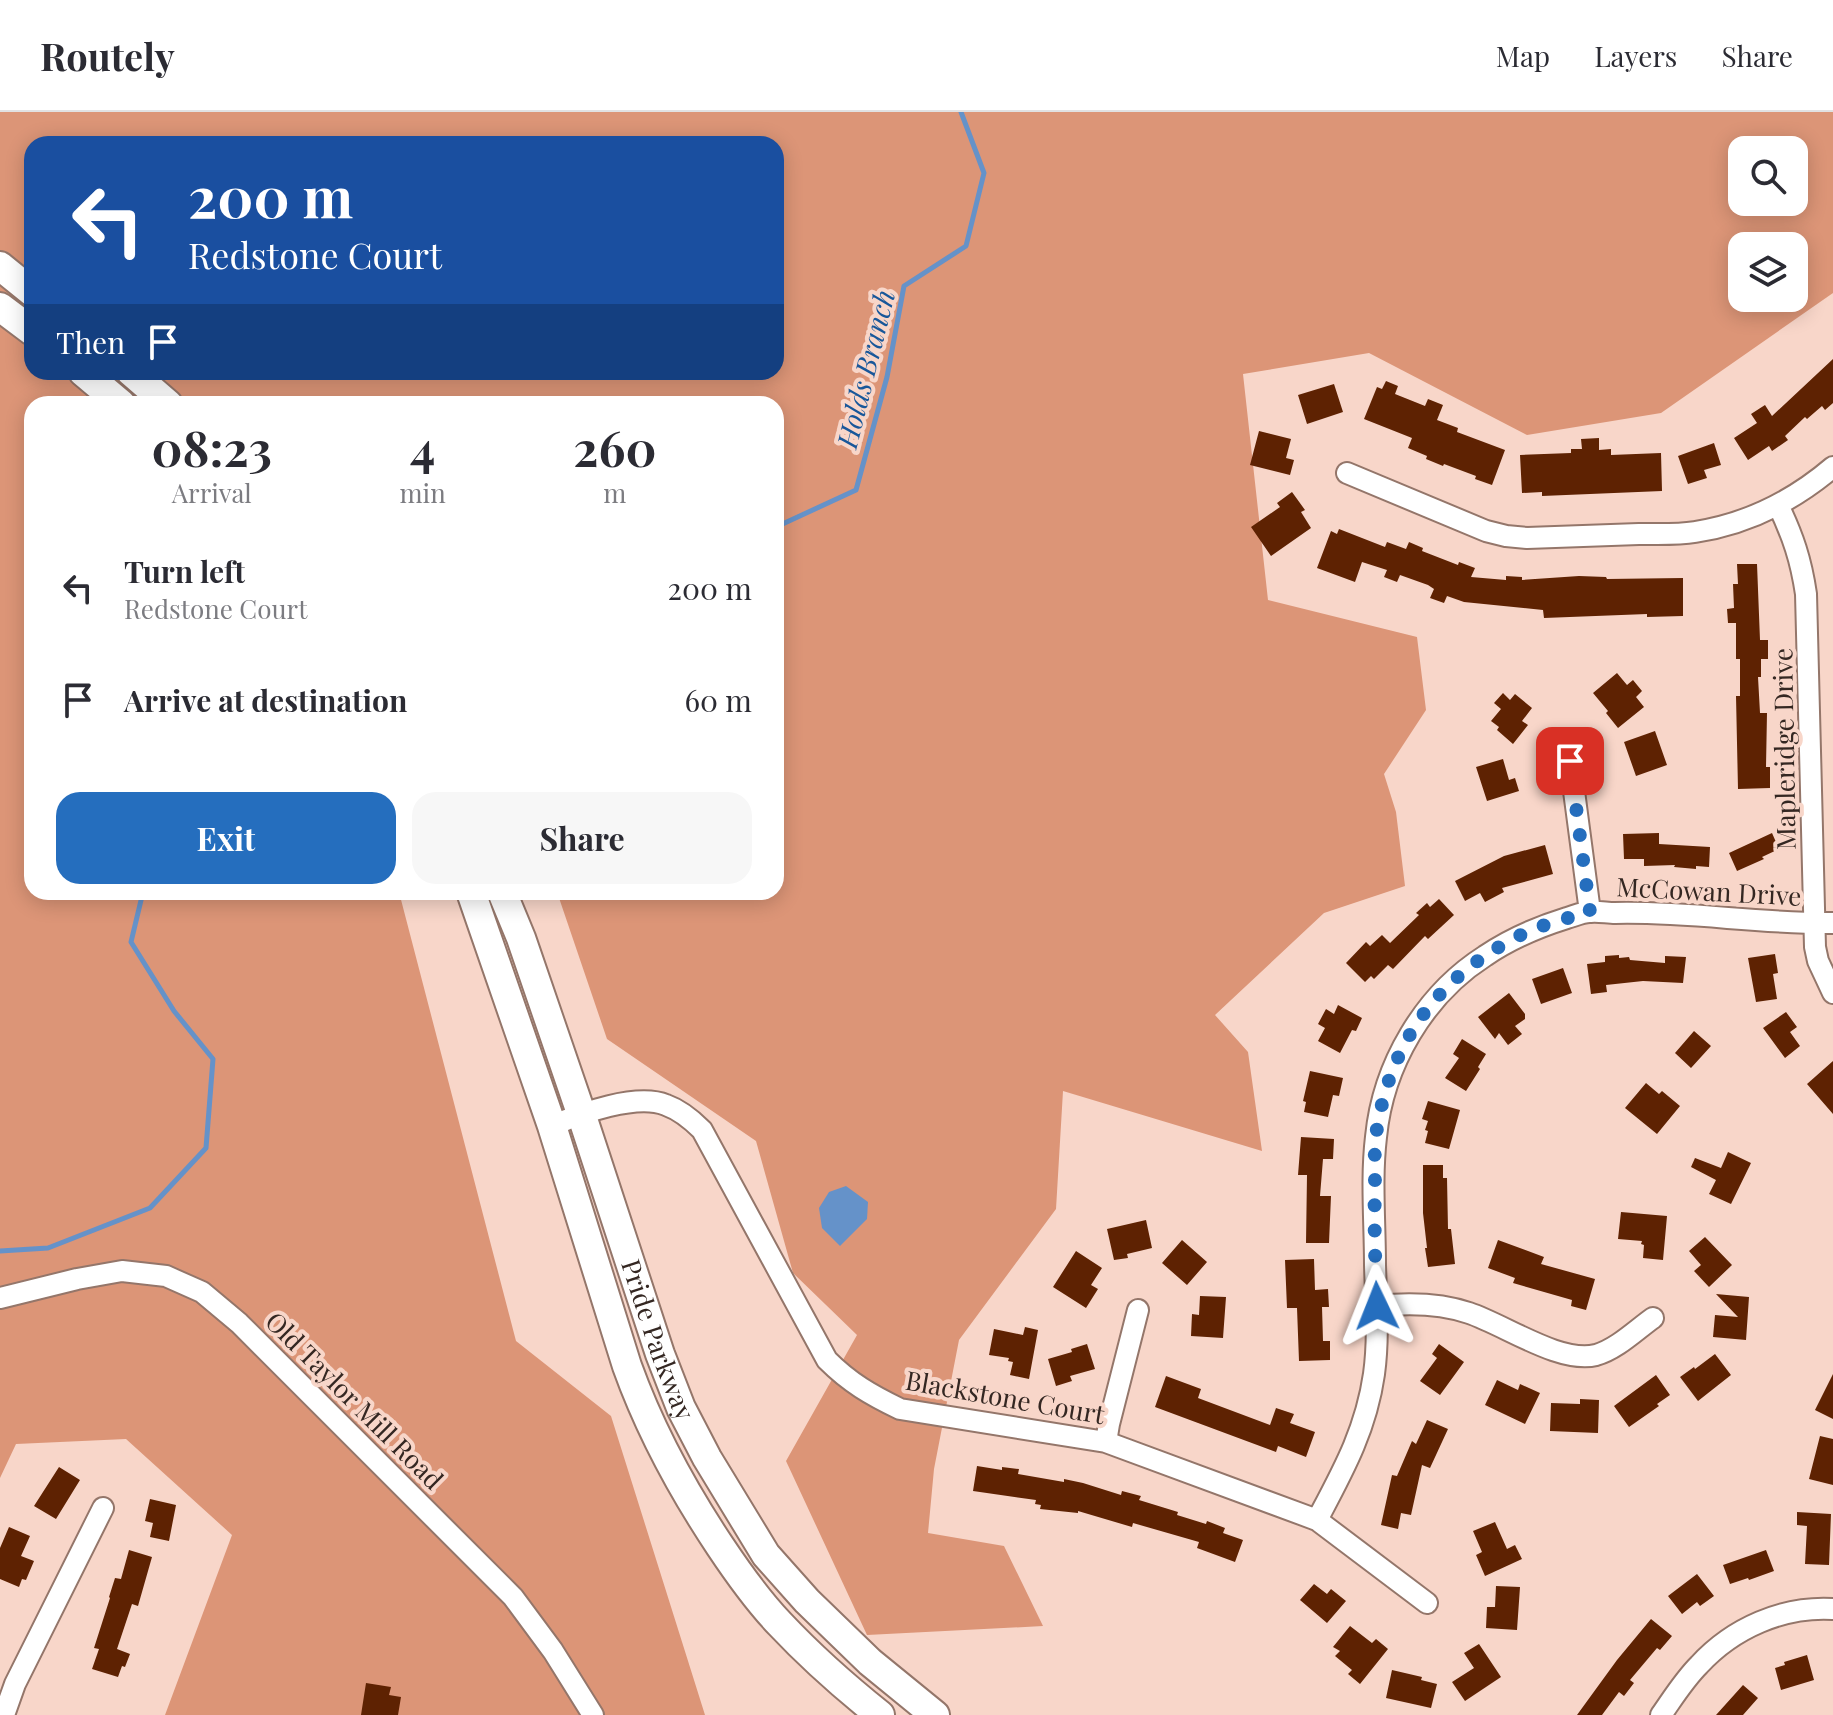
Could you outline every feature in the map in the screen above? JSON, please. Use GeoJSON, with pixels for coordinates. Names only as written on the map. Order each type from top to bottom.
{"type":"FeatureCollection","features":[{"type":"Feature","properties":{"kind":"main road"},"geometry":{"type":"LineString","coordinates":[[0,266],[24,286]]}},
{"type":"Feature","properties":{"kind":"main road"},"geometry":{"type":"LineString","coordinates":[[0,307],[24,325]]}},
{"type":"Feature","properties":{"kind":"main road"},"geometry":{"type":"LineString","coordinates":[[92,380],[112,396]]}},
{"type":"Feature","properties":{"kind":"main road"},"geometry":{"type":"LineString","coordinates":[[141,380],[160,396]]}},
{"type":"Feature","properties":{"kind":"main road","name":"Pride Parkway"},"geometry":{"type":"LineString","coordinates":[[474,900],[552,1126],[641,1405],[680,1483],[743,1580],[779,1624],[843,1686],[880,1715]]}},
{"type":"Feature","properties":{"kind":"main road","name":"Pride Parkway"},"geometry":{"type":"LineString","coordinates":[[505,900],[581,1113],[660,1354],[681,1408],[707,1458],[766,1555],[807,1601],[870,1662],[935,1715]]}},
{"type":"Feature","properties":{"kind":"street"},"geometry":{"type":"LineString","coordinates":[[1347,473],[1486,531],[1527,538],[1693,533],[1751,518],[1801,493],[1833,467]]}},
{"type":"Feature","properties":{"kind":"street","name":"Mapleridge Drive"},"geometry":{"type":"LineString","coordinates":[[1778,505],[1792,535],[1806,594],[1824,923],[1815,947],[1833,993]]}},
{"type":"Feature","properties":{"kind":"street"},"geometry":{"type":"LineString","coordinates":[[1570,761],[1590,912]]}},
{"type":"Feature","properties":{"kind":"street","name":"McCowan Drive"},"geometry":{"type":"LineString","coordinates":[[1317,1520],[1352,1453],[1365,1415],[1374,1373],[1377,1306],[1376,1137],[1383,1101],[1405,1042],[1444,988],[1471,965],[1517,936],[1590,912],[1644,912],[1824,923]]}},
{"type":"Feature","properties":{"kind":"street","name":"Blackstone Court"},"geometry":{"type":"LineString","coordinates":[[552,1126],[600,1107],[640,1101],[665,1104],[689,1118],[702,1130],[827,1360],[847,1380],[869,1394],[900,1409],[1106,1442],[1317,1520],[1427,1603]]}},
{"type":"Feature","properties":{"kind":"street","name":"Old Taylor Mill Road"},"geometry":{"type":"LineString","coordinates":[[0,1298],[122,1271],[166,1276],[202,1292],[239,1323],[513,1597],[553,1651],[593,1715]]}},
{"type":"Feature","properties":{"kind":"street"},"geometry":{"type":"LineString","coordinates":[[1377,1306],[1437,1306],[1467,1312],[1543,1347],[1577,1356],[1597,1355],[1653,1318]]}},
{"type":"Feature","properties":{"kind":"street"},"geometry":{"type":"LineString","coordinates":[[1106,1442],[1138,1310]]}},
{"type":"Feature","properties":{"kind":"street"},"geometry":{"type":"LineString","coordinates":[[5,1703],[103,1508]]}},
{"type":"Feature","properties":{"kind":"street"},"geometry":{"type":"LineString","coordinates":[[1661,1715],[1698,1665],[1732,1637],[1760,1621],[1794,1611],[1833,1609]]}},
{"type":"Feature","properties":{"kind":"shaded area"},"geometry":{"type":"Polygon","coordinates":[[[0,112],[1833,112],[1833,293],[1808,310],[1808,232],[1728,232],[1728,312],[1806,312],[1661,413],[1527,435],[1369,353],[1243,374],[1268,600],[1417,637],[1426,710],[1384,774],[1396,812],[1405,886],[1324,913],[1215,1015],[1248,1052],[1262,1151],[1063,1091],[1056,1209],[959,1340],[934,1469],[928,1533],[1004,1546],[1043,1626],[867,1635],[786,1461],[857,1335],[793,1273],[756,1141],[607,1039],[560,900],[784,900],[784,396],[24,396],[24,900],[401,900],[516,1341],[611,1416],[705,1715],[165,1715],[232,1535],[126,1439],[16,1444],[0,1478],[0,112]]]}},
{"type":"Feature","properties":{"kind":"water"},"geometry":{"type":"Polygon","coordinates":[[[846,1186],[868,1202],[867,1219],[840,1246],[822,1228],[819,1208],[829,1192],[846,1186]]]}},
{"type":"Feature","properties":{"kind":"building"},"geometry":{"type":"Polygon","coordinates":[[[1833,359],[1833,403],[1825,410],[1822,406],[1807,419],[1805,417],[1785,436],[1788,440],[1772,451],[1769,446],[1748,460],[1734,438],[1757,423],[1751,414],[1765,405],[1772,416],[1833,359]]]}},
{"type":"Feature","properties":{"kind":"building"},"geometry":{"type":"Polygon","coordinates":[[[1386,381],[1398,386],[1395,394],[1425,406],[1428,399],[1443,405],[1437,420],[1458,428],[1457,432],[1505,450],[1492,485],[1475,479],[1476,476],[1426,459],[1427,456],[1408,448],[1412,438],[1364,419],[1377,387],[1382,389],[1386,381]]]}},
{"type":"Feature","properties":{"kind":"building"},"geometry":{"type":"Polygon","coordinates":[[[1334,384],[1343,412],[1307,424],[1298,395],[1334,384]]]}},
{"type":"Feature","properties":{"kind":"building"},"geometry":{"type":"Polygon","coordinates":[[[1259,431],[1291,439],[1286,458],[1294,460],[1290,475],[1250,465],[1259,431]]]}},
{"type":"Feature","properties":{"kind":"building"},"geometry":{"type":"Polygon","coordinates":[[[1599,438],[1599,450],[1611,449],[1611,455],[1661,453],[1662,491],[1542,496],[1542,492],[1522,493],[1520,455],[1571,453],[1571,449],[1582,449],[1581,439],[1599,438]]]}},
{"type":"Feature","properties":{"kind":"building"},"geometry":{"type":"Polygon","coordinates":[[[1714,443],[1721,465],[1704,470],[1707,478],[1688,484],[1678,456],[1714,443]]]}},
{"type":"Feature","properties":{"kind":"building"},"geometry":{"type":"Polygon","coordinates":[[[1292,492],[1305,510],[1301,512],[1311,528],[1271,556],[1251,527],[1280,507],[1277,503],[1292,492]]]}},
{"type":"Feature","properties":{"kind":"building"},"geometry":{"type":"Polygon","coordinates":[[[1339,529],[1385,547],[1387,542],[1406,549],[1409,542],[1423,548],[1422,551],[1475,568],[1471,577],[1506,580],[1506,576],[1522,577],[1522,580],[1579,576],[1607,579],[1683,578],[1683,616],[1647,617],[1647,614],[1544,618],[1543,610],[1464,602],[1447,596],[1444,603],[1430,598],[1434,589],[1428,585],[1400,575],[1397,582],[1384,577],[1387,570],[1362,562],[1355,582],[1317,568],[1331,531],[1337,534],[1339,529]]]}},
{"type":"Feature","properties":{"kind":"building"},"geometry":{"type":"Polygon","coordinates":[[[1737,564],[1757,564],[1760,640],[1768,640],[1768,659],[1761,659],[1761,677],[1758,677],[1760,713],[1767,713],[1766,767],[1770,767],[1770,788],[1738,789],[1736,696],[1740,696],[1740,659],[1736,659],[1736,623],[1728,623],[1727,609],[1734,608],[1733,584],[1738,584],[1737,564]]]}},
{"type":"Feature","properties":{"kind":"building"},"geometry":{"type":"Polygon","coordinates":[[[1617,673],[1627,685],[1633,680],[1642,691],[1636,697],[1644,707],[1618,728],[1593,693],[1617,673]]]}},
{"type":"Feature","properties":{"kind":"building"},"geometry":{"type":"Polygon","coordinates":[[[1503,693],[1510,700],[1515,694],[1532,708],[1522,721],[1528,725],[1513,744],[1491,721],[1501,709],[1494,703],[1503,693]]]}},
{"type":"Feature","properties":{"kind":"building"},"geometry":{"type":"Polygon","coordinates":[[[1655,731],[1667,765],[1636,776],[1624,742],[1655,731]]]}},
{"type":"Feature","properties":{"kind":"building"},"geometry":{"type":"Polygon","coordinates":[[[1503,759],[1509,780],[1515,778],[1519,791],[1487,801],[1476,767],[1503,759]]]}},
{"type":"Feature","properties":{"kind":"building"},"geometry":{"type":"Polygon","coordinates":[[[1659,833],[1659,844],[1710,847],[1709,867],[1644,866],[1644,859],[1624,859],[1623,834],[1659,833]]]}},
{"type":"Feature","properties":{"kind":"building"},"geometry":{"type":"Polygon","coordinates":[[[1772,833],[1779,849],[1737,871],[1729,853],[1772,833]]]}},
{"type":"Feature","properties":{"kind":"building"},"geometry":{"type":"Polygon","coordinates":[[[1545,845],[1553,874],[1502,888],[1504,892],[1485,902],[1480,893],[1465,901],[1455,881],[1504,856],[1545,845]]]}},
{"type":"Feature","properties":{"kind":"building"},"geometry":{"type":"Polygon","coordinates":[[[1439,899],[1454,915],[1428,939],[1425,936],[1393,969],[1388,965],[1374,979],[1371,976],[1365,982],[1346,963],[1366,942],[1370,946],[1382,935],[1390,943],[1427,903],[1430,907],[1439,899]]]}},
{"type":"Feature","properties":{"kind":"building"},"geometry":{"type":"Polygon","coordinates":[[[1775,954],[1778,973],[1773,974],[1777,999],[1756,1002],[1748,958],[1775,954]]]}},
{"type":"Feature","properties":{"kind":"building"},"geometry":{"type":"Polygon","coordinates":[[[1619,955],[1619,958],[1629,957],[1630,960],[1665,963],[1665,956],[1686,957],[1683,983],[1643,981],[1606,985],[1607,992],[1591,994],[1587,964],[1605,962],[1605,956],[1619,955]]]}},
{"type":"Feature","properties":{"kind":"building"},"geometry":{"type":"Polygon","coordinates":[[[1563,968],[1572,993],[1541,1004],[1532,979],[1563,968]]]}},
{"type":"Feature","properties":{"kind":"building"},"geometry":{"type":"Polygon","coordinates":[[[1509,993],[1525,1014],[1525,1019],[1515,1026],[1522,1034],[1508,1045],[1499,1033],[1495,1039],[1478,1017],[1509,993]]]}},
{"type":"Feature","properties":{"kind":"building"},"geometry":{"type":"Polygon","coordinates":[[[1338,1005],[1362,1018],[1340,1053],[1318,1041],[1325,1028],[1318,1024],[1326,1009],[1334,1014],[1338,1005]]]}},
{"type":"Feature","properties":{"kind":"building"},"geometry":{"type":"Polygon","coordinates":[[[1786,1012],[1797,1027],[1790,1032],[1800,1046],[1785,1058],[1763,1028],[1786,1012]]]}},
{"type":"Feature","properties":{"kind":"building"},"geometry":{"type":"Polygon","coordinates":[[[1694,1031],[1711,1046],[1691,1068],[1675,1053],[1694,1031]]]}},
{"type":"Feature","properties":{"kind":"building"},"geometry":{"type":"Polygon","coordinates":[[[1462,1039],[1486,1054],[1466,1091],[1445,1078],[1459,1058],[1453,1054],[1462,1039]]]}},
{"type":"Feature","properties":{"kind":"building"},"geometry":{"type":"Polygon","coordinates":[[[1833,1061],[1833,1114],[1807,1084],[1833,1061]]]}},
{"type":"Feature","properties":{"kind":"building"},"geometry":{"type":"Polygon","coordinates":[[[1310,1071],[1343,1078],[1339,1096],[1333,1095],[1328,1117],[1304,1112],[1306,1102],[1303,1101],[1310,1071]]]}},
{"type":"Feature","properties":{"kind":"building"},"geometry":{"type":"Polygon","coordinates":[[[1646,1083],[1680,1106],[1657,1134],[1625,1108],[1646,1083]]]}},
{"type":"Feature","properties":{"kind":"building"},"geometry":{"type":"Polygon","coordinates":[[[1428,1101],[1460,1110],[1449,1149],[1425,1143],[1428,1121],[1422,1119],[1428,1101]]]}},
{"type":"Feature","properties":{"kind":"building"},"geometry":{"type":"Polygon","coordinates":[[[1301,1137],[1334,1139],[1333,1159],[1323,1159],[1320,1196],[1331,1196],[1329,1243],[1306,1243],[1307,1175],[1298,1175],[1301,1137]]]}},
{"type":"Feature","properties":{"kind":"building"},"geometry":{"type":"Polygon","coordinates":[[[1728,1152],[1751,1163],[1731,1204],[1709,1194],[1716,1180],[1691,1167],[1695,1158],[1721,1168],[1728,1152]]]}},
{"type":"Feature","properties":{"kind":"building"},"geometry":{"type":"Polygon","coordinates":[[[1423,1165],[1443,1165],[1443,1178],[1447,1178],[1448,1229],[1451,1229],[1455,1264],[1428,1267],[1423,1165]]]}},
{"type":"Feature","properties":{"kind":"building"},"geometry":{"type":"Polygon","coordinates":[[[1621,1212],[1667,1216],[1663,1260],[1643,1258],[1642,1241],[1618,1239],[1621,1212]]]}},
{"type":"Feature","properties":{"kind":"building"},"geometry":{"type":"Polygon","coordinates":[[[1146,1220],[1152,1248],[1114,1260],[1107,1229],[1146,1220]]]}},
{"type":"Feature","properties":{"kind":"building"},"geometry":{"type":"Polygon","coordinates":[[[1705,1237],[1732,1265],[1709,1287],[1694,1271],[1701,1265],[1689,1251],[1705,1237]]]}},
{"type":"Feature","properties":{"kind":"building"},"geometry":{"type":"Polygon","coordinates":[[[1182,1240],[1207,1262],[1187,1285],[1162,1263],[1182,1240]]]}},
{"type":"Feature","properties":{"kind":"building"},"geometry":{"type":"Polygon","coordinates":[[[1498,1240],[1544,1257],[1541,1264],[1595,1279],[1586,1310],[1571,1306],[1572,1300],[1513,1283],[1515,1278],[1488,1268],[1498,1240]]]}},
{"type":"Feature","properties":{"kind":"building"},"geometry":{"type":"Polygon","coordinates":[[[1076,1251],[1102,1268],[1091,1285],[1098,1289],[1086,1308],[1053,1287],[1076,1251]]]}},
{"type":"Feature","properties":{"kind":"building"},"geometry":{"type":"Polygon","coordinates":[[[1314,1259],[1315,1290],[1328,1289],[1329,1307],[1322,1307],[1323,1341],[1330,1341],[1330,1360],[1299,1361],[1297,1308],[1287,1308],[1285,1260],[1314,1259]]]}},
{"type":"Feature","properties":{"kind":"building"},"geometry":{"type":"Polygon","coordinates":[[[1716,1294],[1749,1297],[1746,1340],[1713,1337],[1715,1315],[1738,1317],[1716,1294]]]}},
{"type":"Feature","properties":{"kind":"building"},"geometry":{"type":"Polygon","coordinates":[[[1200,1296],[1226,1297],[1223,1338],[1191,1336],[1192,1314],[1199,1315],[1200,1296]]]}},
{"type":"Feature","properties":{"kind":"building"},"geometry":{"type":"Polygon","coordinates":[[[1025,1327],[1038,1330],[1029,1379],[1010,1375],[1013,1362],[1008,1361],[1009,1358],[989,1355],[994,1329],[1023,1335],[1025,1327]]]}},
{"type":"Feature","properties":{"kind":"building"},"geometry":{"type":"Polygon","coordinates":[[[1087,1344],[1095,1369],[1070,1376],[1072,1381],[1056,1386],[1048,1359],[1087,1344]]]}},
{"type":"Feature","properties":{"kind":"building"},"geometry":{"type":"Polygon","coordinates":[[[1439,1344],[1464,1362],[1440,1395],[1420,1381],[1437,1358],[1432,1354],[1439,1344]]]}},
{"type":"Feature","properties":{"kind":"building"},"geometry":{"type":"Polygon","coordinates":[[[1715,1354],[1731,1375],[1698,1401],[1680,1377],[1715,1354]]]}},
{"type":"Feature","properties":{"kind":"building"},"geometry":{"type":"Polygon","coordinates":[[[1833,1374],[1833,1419],[1815,1410],[1833,1374]]]}},
{"type":"Feature","properties":{"kind":"building"},"geometry":{"type":"Polygon","coordinates":[[[1656,1375],[1670,1395],[1629,1427],[1614,1406],[1656,1375]]]}},
{"type":"Feature","properties":{"kind":"building"},"geometry":{"type":"Polygon","coordinates":[[[1166,1376],[1201,1389],[1198,1398],[1270,1425],[1276,1408],[1294,1414],[1290,1423],[1315,1432],[1306,1457],[1278,1446],[1276,1452],[1155,1407],[1166,1376]]]}},
{"type":"Feature","properties":{"kind":"building"},"geometry":{"type":"Polygon","coordinates":[[[1497,1380],[1518,1390],[1520,1384],[1540,1393],[1525,1424],[1485,1405],[1497,1380]]]}},
{"type":"Feature","properties":{"kind":"building"},"geometry":{"type":"Polygon","coordinates":[[[1580,1399],[1599,1400],[1598,1433],[1550,1431],[1551,1403],[1580,1404],[1580,1399]]]}},
{"type":"Feature","properties":{"kind":"building"},"geometry":{"type":"Polygon","coordinates":[[[1427,1420],[1448,1429],[1430,1468],[1422,1465],[1411,1515],[1401,1513],[1398,1529],[1381,1525],[1392,1475],[1397,1476],[1412,1441],[1416,1444],[1427,1420]]]}},
{"type":"Feature","properties":{"kind":"building"},"geometry":{"type":"Polygon","coordinates":[[[1820,1436],[1833,1439],[1833,1485],[1809,1479],[1820,1436]]]}},
{"type":"Feature","properties":{"kind":"building"},"geometry":{"type":"Polygon","coordinates":[[[977,1466],[1019,1469],[1018,1474],[1064,1482],[1064,1479],[1121,1495],[1122,1491],[1141,1496],[1139,1500],[1206,1524],[1207,1521],[1225,1528],[1223,1533],[1243,1540],[1235,1562],[1197,1548],[1199,1542],[1133,1523],[1132,1527],[1078,1511],[1040,1509],[1041,1505],[1035,1504],[1036,1500],[973,1491],[977,1466]]]}},
{"type":"Feature","properties":{"kind":"building"},"geometry":{"type":"Polygon","coordinates":[[[59,1467],[80,1480],[56,1519],[34,1506],[59,1467]]]}},
{"type":"Feature","properties":{"kind":"building"},"geometry":{"type":"Polygon","coordinates":[[[150,1499],[176,1505],[169,1541],[150,1537],[153,1523],[145,1521],[150,1499]]]}},
{"type":"Feature","properties":{"kind":"building"},"geometry":{"type":"Polygon","coordinates":[[[1797,1512],[1831,1514],[1829,1565],[1805,1564],[1807,1526],[1797,1525],[1797,1512]]]}},
{"type":"Feature","properties":{"kind":"building"},"geometry":{"type":"Polygon","coordinates":[[[1495,1522],[1507,1549],[1515,1545],[1522,1559],[1485,1576],[1476,1555],[1482,1552],[1473,1531],[1495,1522]]]}},
{"type":"Feature","properties":{"kind":"building"},"geometry":{"type":"Polygon","coordinates":[[[9,1527],[30,1536],[21,1556],[34,1561],[26,1580],[22,1579],[19,1587],[0,1579],[0,1548],[9,1527]]]}},
{"type":"Feature","properties":{"kind":"building"},"geometry":{"type":"Polygon","coordinates":[[[129,1550],[152,1557],[138,1606],[132,1604],[117,1649],[130,1654],[118,1677],[92,1669],[99,1649],[94,1648],[109,1597],[115,1578],[121,1579],[129,1550]]]}},
{"type":"Feature","properties":{"kind":"building"},"geometry":{"type":"Polygon","coordinates":[[[1766,1550],[1774,1571],[1730,1584],[1723,1565],[1766,1550]]]}},
{"type":"Feature","properties":{"kind":"building"},"geometry":{"type":"Polygon","coordinates":[[[1697,1574],[1714,1596],[1700,1606],[1697,1602],[1682,1614],[1668,1596],[1697,1574]]]}},
{"type":"Feature","properties":{"kind":"building"},"geometry":{"type":"Polygon","coordinates":[[[1314,1584],[1327,1594],[1331,1589],[1346,1601],[1327,1623],[1300,1600],[1314,1584]]]}},
{"type":"Feature","properties":{"kind":"building"},"geometry":{"type":"Polygon","coordinates":[[[1496,1586],[1520,1587],[1517,1630],[1486,1628],[1487,1607],[1495,1607],[1496,1586]]]}},
{"type":"Feature","properties":{"kind":"building"},"geometry":{"type":"Polygon","coordinates":[[[1651,1619],[1672,1636],[1660,1650],[1657,1648],[1630,1680],[1634,1683],[1624,1696],[1619,1692],[1602,1715],[1577,1715],[1617,1660],[1651,1619]]]}},
{"type":"Feature","properties":{"kind":"building"},"geometry":{"type":"Polygon","coordinates":[[[1350,1626],[1372,1643],[1376,1639],[1388,1649],[1360,1684],[1348,1674],[1352,1670],[1335,1656],[1340,1651],[1333,1647],[1350,1626]]]}},
{"type":"Feature","properties":{"kind":"building"},"geometry":{"type":"Polygon","coordinates":[[[1479,1644],[1501,1677],[1465,1701],[1452,1682],[1474,1668],[1464,1653],[1479,1644]]]}},
{"type":"Feature","properties":{"kind":"building"},"geometry":{"type":"Polygon","coordinates":[[[1807,1655],[1814,1680],[1781,1690],[1775,1668],[1807,1655]]]}},
{"type":"Feature","properties":{"kind":"building"},"geometry":{"type":"Polygon","coordinates":[[[1392,1670],[1437,1684],[1431,1708],[1386,1698],[1392,1670]]]}},
{"type":"Feature","properties":{"kind":"building"},"geometry":{"type":"Polygon","coordinates":[[[366,1683],[391,1687],[389,1695],[401,1697],[398,1715],[361,1715],[366,1683]]]}},
{"type":"Feature","properties":{"kind":"building"},"geometry":{"type":"Polygon","coordinates":[[[1743,1685],[1758,1698],[1743,1715],[1716,1715],[1743,1685]]]}},
{"type":"Feature","properties":{"kind":"waterway","name":"Holds Branch"},"geometry":{"type":"LineString","coordinates":[[784,523],[856,490],[887,377],[904,286],[966,246],[984,173],[961,112]]}},
{"type":"Feature","properties":{"kind":"waterway","name":"Holds Branch"},"geometry":{"type":"LineString","coordinates":[[0,1251],[48,1248],[150,1208],[206,1148],[213,1059],[174,1011],[131,942],[141,900]]}},
{"type":"Feature","properties":{"kind":"route"},"geometry":{"type":"LineString","coordinates":[[1377,1306],[1376,1137],[1383,1101],[1405,1042],[1444,988],[1471,965],[1517,936],[1590,912],[1570,761]]}}]}
